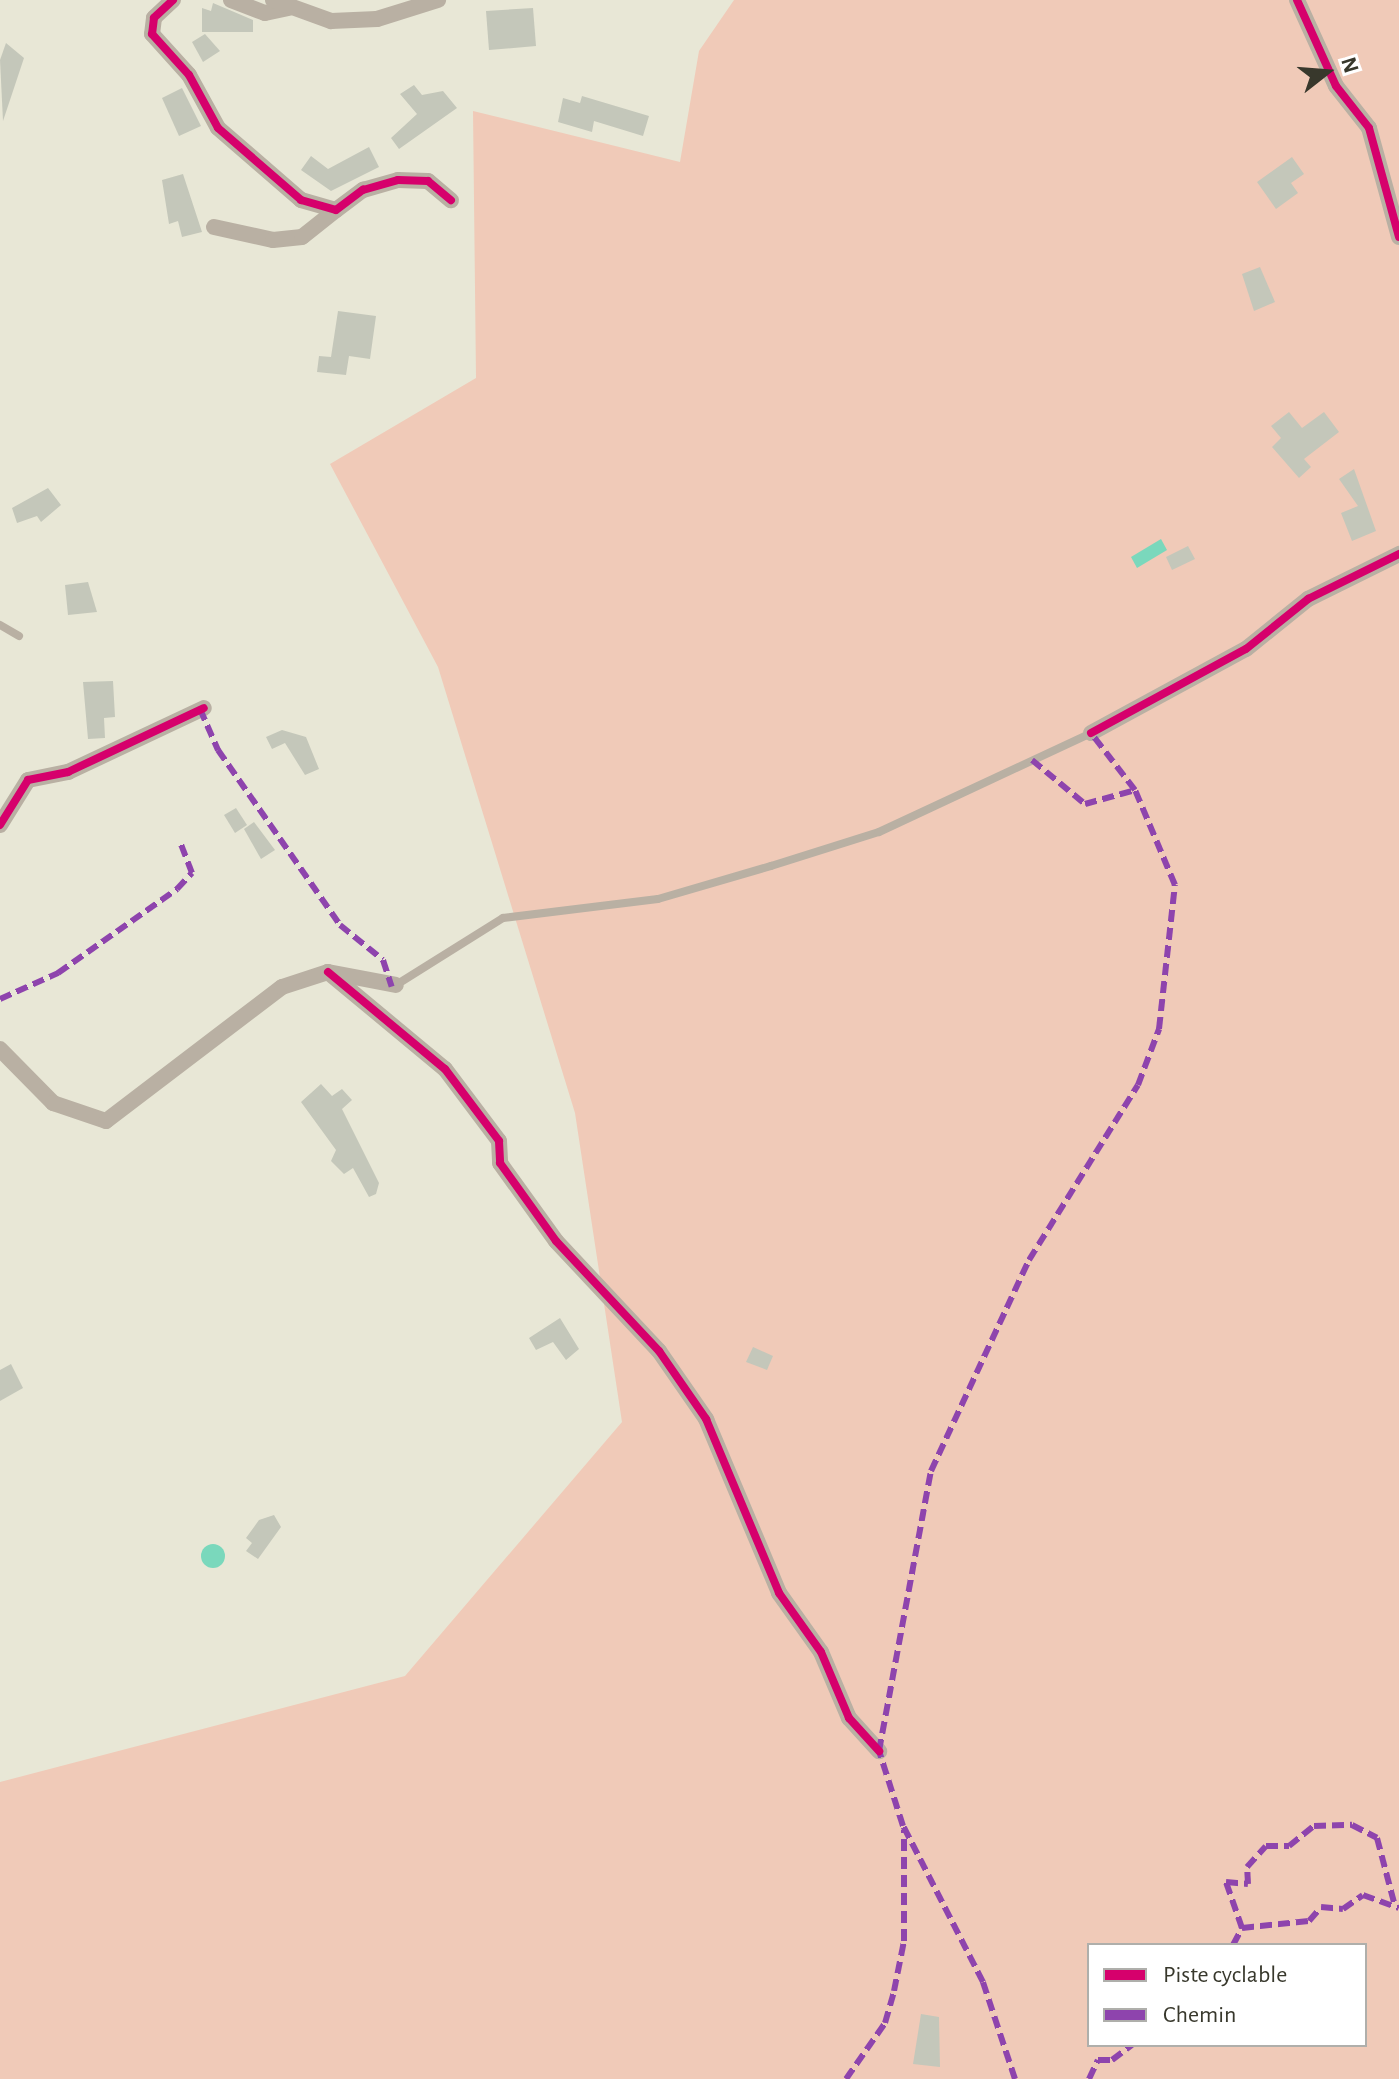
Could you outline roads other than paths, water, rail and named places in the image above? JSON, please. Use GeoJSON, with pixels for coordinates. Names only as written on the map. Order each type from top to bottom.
{"type":"FeatureCollection","features":[{"type":"Feature","properties":{"kind":"street"},"geometry":{"type":"LineString","coordinates":[[173,0],[154,18],[152,34],[189,75],[218,128],[301,200],[336,210]]}},
{"type":"Feature","properties":{"kind":"street"},"geometry":{"type":"LineString","coordinates":[[231,0],[265,13],[280,4],[331,21],[377,19],[438,0]]}},
{"type":"Feature","properties":{"kind":"street"},"geometry":{"type":"LineString","coordinates":[[1297,0],[1329,73],[1369,128],[1399,237]]}},
{"type":"Feature","properties":{"kind":"street"},"geometry":{"type":"LineString","coordinates":[[214,227],[273,240],[302,237],[363,190],[398,180],[428,181],[451,200]]}},
{"type":"Feature","properties":{"kind":"street"},"geometry":{"type":"LineString","coordinates":[[1091,733],[1246,649],[1308,599],[1399,554]]}},
{"type":"Feature","properties":{"kind":"street"},"geometry":{"type":"LineString","coordinates":[[0,825],[28,780],[68,772],[204,708]]}},
{"type":"Feature","properties":{"kind":"street"},"geometry":{"type":"LineString","coordinates":[[0,1049],[53,1103],[106,1121],[282,987],[328,972],[396,985]]}},
{"type":"Feature","properties":{"kind":"street"},"geometry":{"type":"LineString","coordinates":[[328,972],[445,1069],[491,1128],[500,1163],[556,1241],[659,1351],[706,1419],[779,1593],[821,1652],[849,1718],[879,1751]]}},
{"type":"Feature","properties":{"kind":"lane"},"geometry":{"type":"LineString","coordinates":[[0,625],[19,636]]}},
{"type":"Feature","properties":{"kind":"lane"},"geometry":{"type":"LineString","coordinates":[[396,985],[503,918],[658,899],[771,866],[879,832],[1091,733]]}},
{"type":"Feature","properties":{"kind":"water"},"geometry":{"type":"Polygon","coordinates":[[[1161,539],[1167,550],[1137,568],[1131,557],[1161,539]]]}},
{"type":"Feature","properties":{"kind":"water"},"geometry":{"type":"Polygon","coordinates":[[[213,1544],[221,1548],[225,1556],[221,1564],[213,1568],[205,1564],[201,1556],[205,1548],[213,1544]]]}}]}
